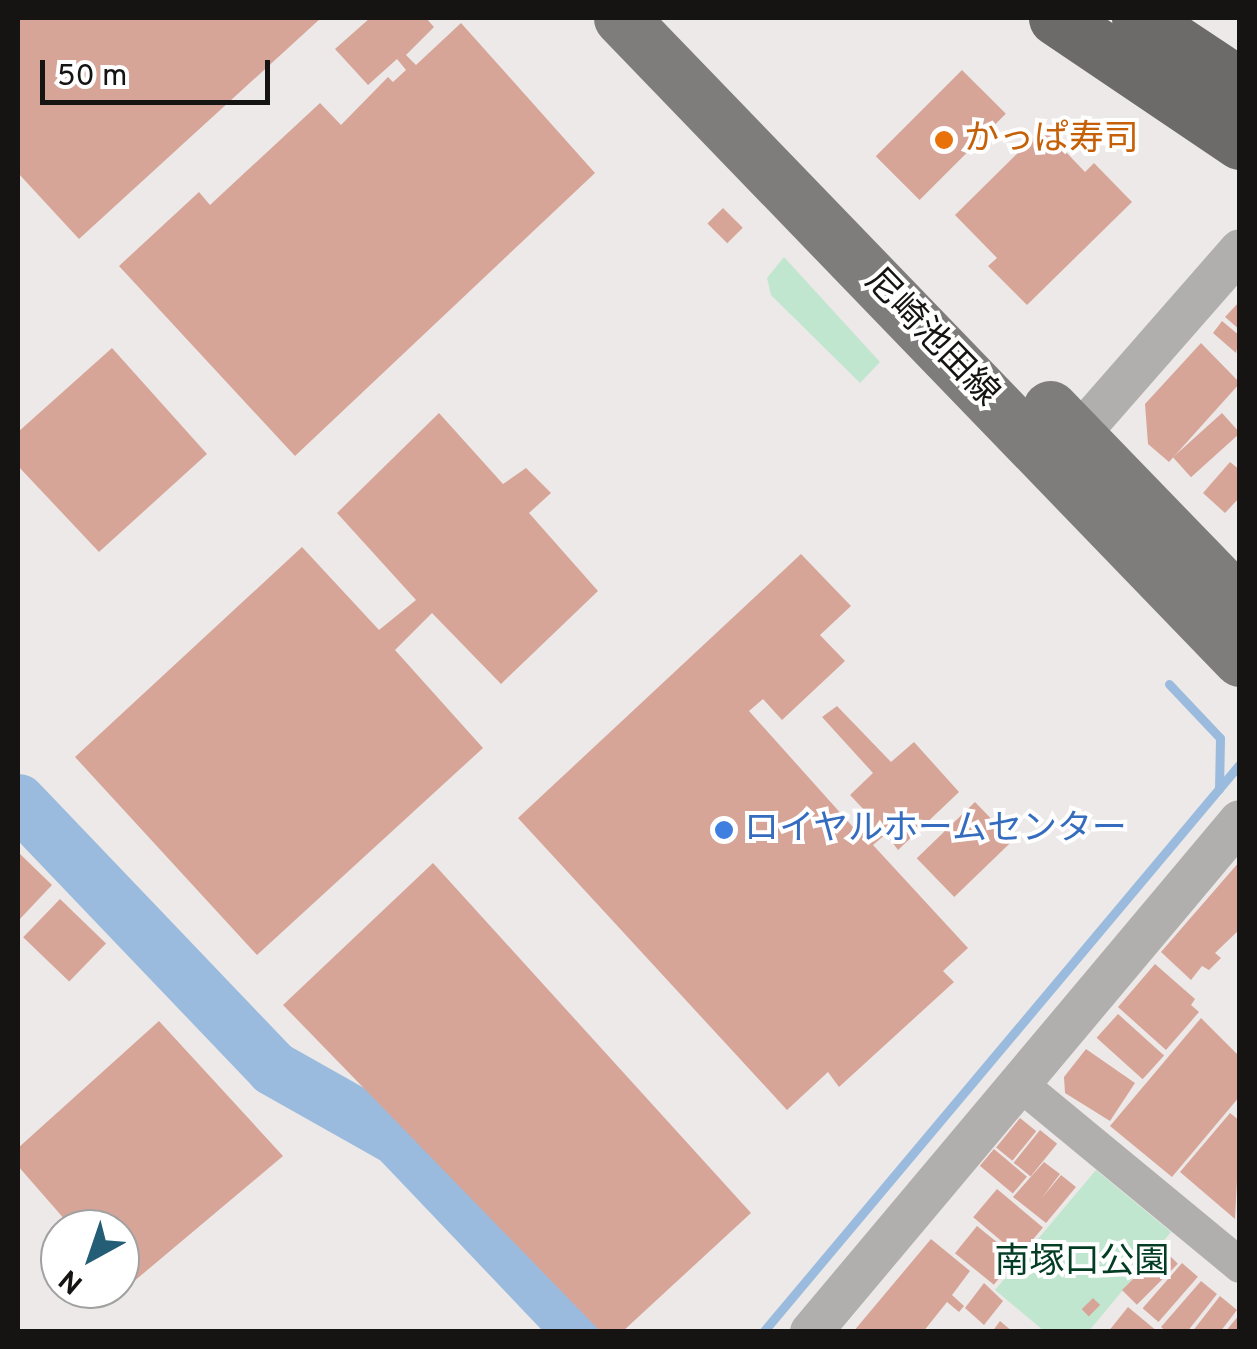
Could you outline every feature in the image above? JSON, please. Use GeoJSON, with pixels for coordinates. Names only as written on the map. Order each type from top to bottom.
{"type":"FeatureCollection","features":[{"type":"Feature","properties":{"kind":"highway"},"geometry":{"type":"LineString","coordinates":[[1056,18],[1240,142]]}},
{"type":"Feature","properties":{"kind":"highway"},"geometry":{"type":"LineString","coordinates":[[1139,18],[1240,85]]}},
{"type":"Feature","properties":{"kind":"main road","name":"尼崎池田線"},"geometry":{"type":"LineString","coordinates":[[620,18],[1065,450],[1240,604]]}},
{"type":"Feature","properties":{"kind":"main road","name":"尼崎池田線"},"geometry":{"type":"LineString","coordinates":[[673,18],[1065,450],[1240,659]]}},
{"type":"Feature","properties":{"kind":"street"},"geometry":{"type":"LineString","coordinates":[[1065,450],[1234,268]]}},
{"type":"Feature","properties":{"kind":"street"},"geometry":{"type":"LineString","coordinates":[[811,1332],[1240,821]]}},
{"type":"Feature","properties":{"kind":"street"},"geometry":{"type":"LineString","coordinates":[[1019,1083],[1240,1265]]}},
{"type":"Feature","properties":{"kind":"green space"},"geometry":{"type":"Polygon","coordinates":[[[784,257],[880,362],[860,383],[771,295],[767,278],[784,257]]]}},
{"type":"Feature","properties":{"kind":"green space","name":"南塚口公園"},"geometry":{"type":"Polygon","coordinates":[[[1096,1170],[1171,1232],[1089,1331],[1044,1331],[995,1290],[1096,1170]]]}},
{"type":"Feature","properties":{"kind":"building"},"geometry":{"type":"Polygon","coordinates":[[[20,18],[321,18],[79,239],[18,173],[20,18]]]}},
{"type":"Feature","properties":{"kind":"building"},"geometry":{"type":"Polygon","coordinates":[[[370,18],[426,18],[434,27],[406,55],[416,65],[461,23],[595,173],[295,456],[119,266],[199,192],[210,205],[320,103],[341,125],[388,77],[393,82],[406,70],[397,59],[368,85],[335,49],[370,18]]]}},
{"type":"Feature","properties":{"kind":"building"},"geometry":{"type":"Polygon","coordinates":[[[962,70],[1006,114],[920,200],[876,156],[962,70]]]}},
{"type":"Feature","properties":{"kind":"building"},"geometry":{"type":"Polygon","coordinates":[[[1043,128],[1085,172],[1094,163],[1132,202],[1027,305],[988,266],[997,258],[955,215],[1043,128]]]}},
{"type":"Feature","properties":{"kind":"building"},"geometry":{"type":"Polygon","coordinates":[[[723,208],[743,228],[727,243],[707,224],[723,208]]]}},
{"type":"Feature","properties":{"kind":"building"},"geometry":{"type":"Polygon","coordinates":[[[1240,301],[1240,330],[1225,317],[1240,301]]]}},
{"type":"Feature","properties":{"kind":"building"},"geometry":{"type":"Polygon","coordinates":[[[1222,321],[1240,336],[1236,353],[1213,333],[1222,321]]]}},
{"type":"Feature","properties":{"kind":"building"},"geometry":{"type":"Polygon","coordinates":[[[1201,343],[1240,383],[1169,462],[1148,444],[1145,404],[1201,343]]]}},
{"type":"Feature","properties":{"kind":"building"},"geometry":{"type":"Polygon","coordinates":[[[112,348],[207,454],[99,552],[18,466],[18,432],[112,348]]]}},
{"type":"Feature","properties":{"kind":"building"},"geometry":{"type":"Polygon","coordinates":[[[439,413],[503,484],[526,468],[551,493],[529,513],[598,591],[501,684],[432,613],[395,650],[483,748],[257,955],[75,757],[302,547],[379,630],[416,600],[337,513],[439,413]]]}},
{"type":"Feature","properties":{"kind":"building"},"geometry":{"type":"Polygon","coordinates":[[[1222,413],[1240,433],[1191,477],[1173,457],[1222,413]]]}},
{"type":"Feature","properties":{"kind":"building"},"geometry":{"type":"Polygon","coordinates":[[[1230,462],[1240,470],[1240,497],[1225,513],[1203,493],[1230,462]]]}},
{"type":"Feature","properties":{"kind":"building","name":"ロイヤルホームセンター"},"geometry":{"type":"Polygon","coordinates":[[[801,554],[851,606],[820,635],[845,661],[782,720],[763,699],[749,711],[853,827],[867,813],[850,795],[873,773],[822,717],[837,706],[891,762],[914,742],[959,792],[898,850],[886,834],[873,845],[968,948],[943,971],[954,982],[839,1087],[828,1072],[787,1110],[518,818],[801,554]]]}},
{"type":"Feature","properties":{"kind":"building"},"geometry":{"type":"Polygon","coordinates":[[[975,802],[1013,841],[954,897],[917,858],[975,802]]]}},
{"type":"Feature","properties":{"kind":"building"},"geometry":{"type":"Polygon","coordinates":[[[18,852],[52,885],[18,921],[18,852]]]}},
{"type":"Feature","properties":{"kind":"building"},"geometry":{"type":"Polygon","coordinates":[[[1240,861],[1240,929],[1215,953],[1221,958],[1209,970],[1202,966],[1191,980],[1161,952],[1240,861]]]}},
{"type":"Feature","properties":{"kind":"building"},"geometry":{"type":"Polygon","coordinates":[[[433,863],[751,1213],[622,1332],[601,1332],[283,1005],[433,863]]]}},
{"type":"Feature","properties":{"kind":"building"},"geometry":{"type":"Polygon","coordinates":[[[60,899],[106,943],[69,982],[23,937],[60,899]]]}},
{"type":"Feature","properties":{"kind":"building"},"geometry":{"type":"Polygon","coordinates":[[[1155,964],[1195,999],[1191,1005],[1199,1012],[1166,1050],[1118,1007],[1155,964]]]}},
{"type":"Feature","properties":{"kind":"building"},"geometry":{"type":"Polygon","coordinates":[[[1118,1014],[1164,1055],[1143,1079],[1097,1038],[1118,1014]]]}},
{"type":"Feature","properties":{"kind":"building"},"geometry":{"type":"Polygon","coordinates":[[[1201,1018],[1240,1057],[1240,1096],[1172,1177],[1110,1126],[1201,1018]]]}},
{"type":"Feature","properties":{"kind":"building"},"geometry":{"type":"Polygon","coordinates":[[[159,1021],[283,1156],[140,1276],[140,1209],[56,1209],[18,1166],[18,1148],[159,1021]]]}},
{"type":"Feature","properties":{"kind":"building"},"geometry":{"type":"Polygon","coordinates":[[[1086,1049],[1135,1083],[1110,1121],[1065,1093],[1064,1077],[1086,1049]]]}},
{"type":"Feature","properties":{"kind":"building"},"geometry":{"type":"Polygon","coordinates":[[[1230,1113],[1240,1121],[1235,1219],[1180,1172],[1230,1113]]]}},
{"type":"Feature","properties":{"kind":"building"},"geometry":{"type":"Polygon","coordinates":[[[1020,1118],[1036,1131],[1012,1161],[996,1148],[1020,1118]]]}},
{"type":"Feature","properties":{"kind":"building"},"geometry":{"type":"Polygon","coordinates":[[[1040,1130],[1057,1144],[1031,1176],[1014,1163],[1040,1130]]]}},
{"type":"Feature","properties":{"kind":"building"},"geometry":{"type":"Polygon","coordinates":[[[994,1149],[1027,1177],[1013,1193],[980,1166],[994,1149]]]}},
{"type":"Feature","properties":{"kind":"building"},"geometry":{"type":"Polygon","coordinates":[[[1044,1162],[1060,1174],[1041,1199],[1061,1175],[1076,1187],[1046,1223],[1013,1197],[1044,1162]]]}},
{"type":"Feature","properties":{"kind":"building"},"geometry":{"type":"Polygon","coordinates":[[[997,1189],[1043,1228],[1019,1256],[973,1217],[997,1189]]]}},
{"type":"Feature","properties":{"kind":"building"},"geometry":{"type":"Polygon","coordinates":[[[977,1226],[1016,1257],[994,1285],[955,1253],[977,1226]]]}},
{"type":"Feature","properties":{"kind":"building"},"geometry":{"type":"Polygon","coordinates":[[[931,1239],[970,1271],[952,1295],[964,1306],[959,1312],[947,1302],[923,1332],[853,1332],[931,1239]]]}},
{"type":"Feature","properties":{"kind":"building"},"geometry":{"type":"Polygon","coordinates":[[[1163,1249],[1178,1264],[1137,1305],[1122,1290],[1163,1249]]]}},
{"type":"Feature","properties":{"kind":"building"},"geometry":{"type":"Polygon","coordinates":[[[1182,1263],[1198,1277],[1158,1322],[1143,1308],[1182,1263]]]}},
{"type":"Feature","properties":{"kind":"building"},"geometry":{"type":"Polygon","coordinates":[[[1201,1281],[1217,1294],[1187,1332],[1167,1332],[1161,1327],[1201,1281]]]}},
{"type":"Feature","properties":{"kind":"building"},"geometry":{"type":"Polygon","coordinates":[[[984,1283],[1003,1301],[984,1325],[965,1308],[984,1283]]]}},
{"type":"Feature","properties":{"kind":"building"},"geometry":{"type":"Polygon","coordinates":[[[1220,1296],[1237,1310],[1220,1332],[1192,1332],[1220,1296]]]}},
{"type":"Feature","properties":{"kind":"building"},"geometry":{"type":"Polygon","coordinates":[[[1093,1298],[1100,1305],[1089,1316],[1082,1309],[1093,1298]]]}},
{"type":"Feature","properties":{"kind":"building"},"geometry":{"type":"Polygon","coordinates":[[[1128,1307],[1158,1332],[1108,1332],[1128,1307]]]}},
{"type":"Feature","properties":{"kind":"building"},"geometry":{"type":"Polygon","coordinates":[[[1240,1314],[1240,1332],[1225,1332],[1240,1314]]]}},
{"type":"Feature","properties":{"kind":"building"},"geometry":{"type":"Polygon","coordinates":[[[1000,1321],[1013,1332],[992,1332],[1000,1321]]]}},
{"type":"Feature","properties":{"kind":"waterway"},"geometry":{"type":"LineString","coordinates":[[1169,684],[1220,738],[1219,789]]}},
{"type":"Feature","properties":{"kind":"waterway"},"geometry":{"type":"LineString","coordinates":[[763,1332],[1239,765]]}},
{"type":"Feature","properties":{"kind":"waterway"},"geometry":{"type":"LineString","coordinates":[[18,801],[273,1068],[397,1138],[582,1332]]}},
{"type":"Feature","properties":{"kind":"place","name":"かっぱ寿司"},"geometry":{"type":"Point","coordinates":[944,140]}},
{"type":"Feature","properties":{"kind":"place","name":"ロイヤルホームセンター"},"geometry":{"type":"Point","coordinates":[724,830]}}]}
